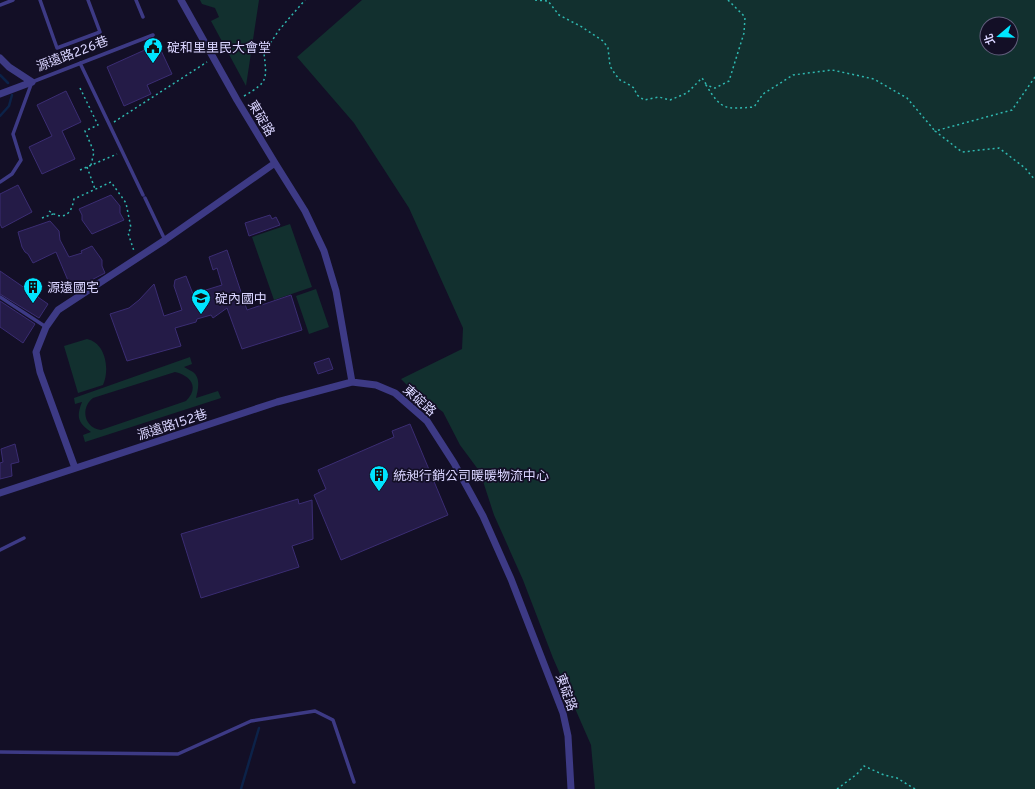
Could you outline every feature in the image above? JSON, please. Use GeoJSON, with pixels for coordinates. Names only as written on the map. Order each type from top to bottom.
{"type":"FeatureCollection","features":[{"type":"Feature","properties":{"kind":"street","name":"東碇路"},"geometry":{"type":"LineString","coordinates":[[181,0],[237,100],[306,211],[324,251],[336,291],[352,382],[376,385],[395,393],[427,421],[454,463],[483,516],[511,579],[563,713],[568,736],[571,789]]}},
{"type":"Feature","properties":{"kind":"street"},"geometry":{"type":"LineString","coordinates":[[0,58],[9,67],[32,82]]}},
{"type":"Feature","properties":{"kind":"street","name":"源遠路226巷"},"geometry":{"type":"LineString","coordinates":[[0,94],[32,82]]}},
{"type":"Feature","properties":{"kind":"street"},"geometry":{"type":"LineString","coordinates":[[74,468],[40,372],[36,352],[46,327],[58,310],[165,240],[275,163]]}},
{"type":"Feature","properties":{"kind":"street","name":"源遠路152巷"},"geometry":{"type":"LineString","coordinates":[[0,493],[277,402],[352,382]]}},
{"type":"Feature","properties":{"kind":"lane"},"geometry":{"type":"LineString","coordinates":[[0,5],[13,0]]}},
{"type":"Feature","properties":{"kind":"lane"},"geometry":{"type":"LineString","coordinates":[[40,0],[58,48],[100,32],[88,0]]}},
{"type":"Feature","properties":{"kind":"lane"},"geometry":{"type":"LineString","coordinates":[[136,0],[143,17]]}},
{"type":"Feature","properties":{"kind":"lane","name":"源遠路226巷"},"geometry":{"type":"LineString","coordinates":[[32,82],[152,36]]}},
{"type":"Feature","properties":{"kind":"lane"},"geometry":{"type":"LineString","coordinates":[[80,63],[165,240]]}},
{"type":"Feature","properties":{"kind":"lane"},"geometry":{"type":"LineString","coordinates":[[0,182],[12,174],[21,160],[13,134],[32,82]]}},
{"type":"Feature","properties":{"kind":"lane"},"geometry":{"type":"LineString","coordinates":[[0,297],[46,327]]}},
{"type":"Feature","properties":{"kind":"lane"},"geometry":{"type":"LineString","coordinates":[[0,550],[24,538]]}},
{"type":"Feature","properties":{"kind":"lane"},"geometry":{"type":"LineString","coordinates":[[0,752],[178,754],[251,721],[315,711],[333,720],[354,782]]}},
{"type":"Feature","properties":{"kind":"path"},"geometry":{"type":"LineString","coordinates":[[237,100],[260,86],[266,74],[264,53],[279,30],[305,0]]}},
{"type":"Feature","properties":{"kind":"path"},"geometry":{"type":"LineString","coordinates":[[534,0],[548,1],[559,15],[582,27],[603,41],[608,48],[610,66],[615,74],[620,80],[634,88],[637,95],[644,100],[660,97],[670,100],[687,93],[702,78],[715,100],[729,109],[754,107],[763,94],[793,75],[832,70],[874,79],[907,98],[935,131],[962,152],[999,148],[1025,168],[1035,180]]}},
{"type":"Feature","properties":{"kind":"path"},"geometry":{"type":"LineString","coordinates":[[706,85],[715,88],[729,81],[744,33],[745,16],[728,0]]}},
{"type":"Feature","properties":{"kind":"path"},"geometry":{"type":"LineString","coordinates":[[110,124],[214,58]]}},
{"type":"Feature","properties":{"kind":"path"},"geometry":{"type":"LineString","coordinates":[[935,131],[1012,110],[1035,77]]}},
{"type":"Feature","properties":{"kind":"path"},"geometry":{"type":"LineString","coordinates":[[80,88],[98,125],[85,131],[94,152],[91,165]]}},
{"type":"Feature","properties":{"kind":"path"},"geometry":{"type":"LineString","coordinates":[[80,170],[123,152]]}},
{"type":"Feature","properties":{"kind":"path"},"geometry":{"type":"LineString","coordinates":[[87,167],[95,190]]}},
{"type":"Feature","properties":{"kind":"path"},"geometry":{"type":"LineString","coordinates":[[49,211],[56,216],[64,216],[69,214],[74,199],[111,182],[126,203],[131,228],[128,233],[134,251]]}},
{"type":"Feature","properties":{"kind":"path"},"geometry":{"type":"LineString","coordinates":[[42,218],[53,214]]}},
{"type":"Feature","properties":{"kind":"path"},"geometry":{"type":"LineString","coordinates":[[837,789],[857,774],[864,766],[884,775],[897,778],[915,789]]}},
{"type":"Feature","properties":{"kind":"green space"},"geometry":{"type":"Polygon","coordinates":[[[200,0],[259,0],[246,86],[211,21],[219,17],[215,8],[202,4],[200,0]]]}},
{"type":"Feature","properties":{"kind":"green space"},"geometry":{"type":"Polygon","coordinates":[[[362,0],[1035,0],[1035,789],[595,789],[591,745],[553,658],[523,580],[494,515],[480,472],[460,445],[443,412],[409,387],[401,379],[462,349],[463,328],[409,208],[354,123],[297,57],[362,0]]]}},
{"type":"Feature","properties":{"kind":"green space"},"geometry":{"type":"Polygon","coordinates":[[[290,224],[312,287],[274,300],[252,237],[290,224]]]}},
{"type":"Feature","properties":{"kind":"green space"},"geometry":{"type":"Polygon","coordinates":[[[316,289],[329,327],[309,334],[296,296],[316,289]]]}},
{"type":"Feature","properties":{"kind":"green space"},"geometry":{"type":"Polygon","coordinates":[[[87,339],[98,346],[102,351],[106,365],[105,379],[103,385],[78,393],[64,346],[87,339]]]}},
{"type":"Feature","properties":{"kind":"green space"},"geometry":{"type":"Polygon","coordinates":[[[190,357],[192,364],[184,367],[193,372],[197,377],[198,391],[196,398],[218,391],[221,398],[85,442],[83,435],[91,432],[83,426],[79,419],[79,412],[82,402],[75,404],[74,398],[190,357]],[[175,372],[93,398],[86,407],[85,412],[88,422],[91,426],[101,430],[186,401],[192,392],[193,387],[192,383],[186,376],[175,372]]]}},
{"type":"Feature","properties":{"kind":"building"},"geometry":{"type":"Polygon","coordinates":[[[158,44],[172,74],[147,85],[151,94],[124,106],[107,67],[158,44]]]}},
{"type":"Feature","properties":{"kind":"building"},"geometry":{"type":"Polygon","coordinates":[[[66,91],[81,122],[62,131],[75,159],[42,174],[29,147],[52,136],[37,105],[66,91]]]}},
{"type":"Feature","properties":{"kind":"building"},"geometry":{"type":"Polygon","coordinates":[[[18,185],[32,212],[2,228],[0,224],[0,194],[18,185]]]}},
{"type":"Feature","properties":{"kind":"building"},"geometry":{"type":"Polygon","coordinates":[[[111,195],[120,206],[120,213],[124,220],[92,234],[82,220],[82,215],[79,209],[111,195]]]}},
{"type":"Feature","properties":{"kind":"building"},"geometry":{"type":"Polygon","coordinates":[[[270,215],[272,219],[276,217],[280,225],[249,236],[245,223],[270,215]]]}},
{"type":"Feature","properties":{"kind":"building"},"geometry":{"type":"Polygon","coordinates":[[[50,221],[59,231],[60,240],[69,257],[82,253],[81,251],[92,246],[102,260],[102,266],[105,273],[72,290],[56,252],[33,263],[22,247],[18,232],[50,221]]]}},
{"type":"Feature","properties":{"kind":"building"},"geometry":{"type":"Polygon","coordinates":[[[227,250],[247,310],[291,295],[302,330],[242,349],[227,308],[213,318],[211,315],[197,319],[196,322],[175,328],[181,346],[127,361],[110,314],[129,308],[154,284],[164,316],[182,310],[174,286],[175,280],[186,276],[193,294],[222,285],[217,268],[213,270],[209,257],[227,250]]]}},
{"type":"Feature","properties":{"kind":"building"},"geometry":{"type":"Polygon","coordinates":[[[0,271],[48,304],[39,318],[0,294],[0,271]]]}},
{"type":"Feature","properties":{"kind":"building"},"geometry":{"type":"Polygon","coordinates":[[[0,301],[35,324],[23,343],[0,327],[0,301]]]}},
{"type":"Feature","properties":{"kind":"building"},"geometry":{"type":"Polygon","coordinates":[[[329,358],[333,369],[318,374],[314,363],[329,358]]]}},
{"type":"Feature","properties":{"kind":"building","name":"統昶行銷公司暖暖物流中心"},"geometry":{"type":"Polygon","coordinates":[[[410,424],[448,515],[341,560],[314,495],[326,489],[318,470],[394,437],[392,431],[410,424]]]}},
{"type":"Feature","properties":{"kind":"building"},"geometry":{"type":"Polygon","coordinates":[[[15,444],[19,462],[11,464],[12,476],[0,479],[0,463],[3,462],[1,449],[15,444]]]}},
{"type":"Feature","properties":{"kind":"building"},"geometry":{"type":"Polygon","coordinates":[[[298,499],[299,504],[312,500],[313,539],[292,546],[299,567],[201,598],[181,534],[298,499]]]}},
{"type":"Feature","properties":{"kind":"waterway"},"geometry":{"type":"LineString","coordinates":[[0,75],[8,83]]}},
{"type":"Feature","properties":{"kind":"waterway"},"geometry":{"type":"LineString","coordinates":[[0,116],[9,106],[12,95]]}},
{"type":"Feature","properties":{"kind":"waterway"},"geometry":{"type":"LineString","coordinates":[[241,789],[259,728]]}},
{"type":"Feature","properties":{"kind":"place","name":"碇和里里民大會堂"},"geometry":{"type":"Point","coordinates":[153,64]}},
{"type":"Feature","properties":{"kind":"place","name":"源遠國宅"},"geometry":{"type":"Point","coordinates":[33,304]}},
{"type":"Feature","properties":{"kind":"place","name":"碇內國中"},"geometry":{"type":"Point","coordinates":[201,315]}},
{"type":"Feature","properties":{"kind":"place","name":"統昶行銷公司暖暖物流中心"},"geometry":{"type":"Point","coordinates":[379,492]}}]}
